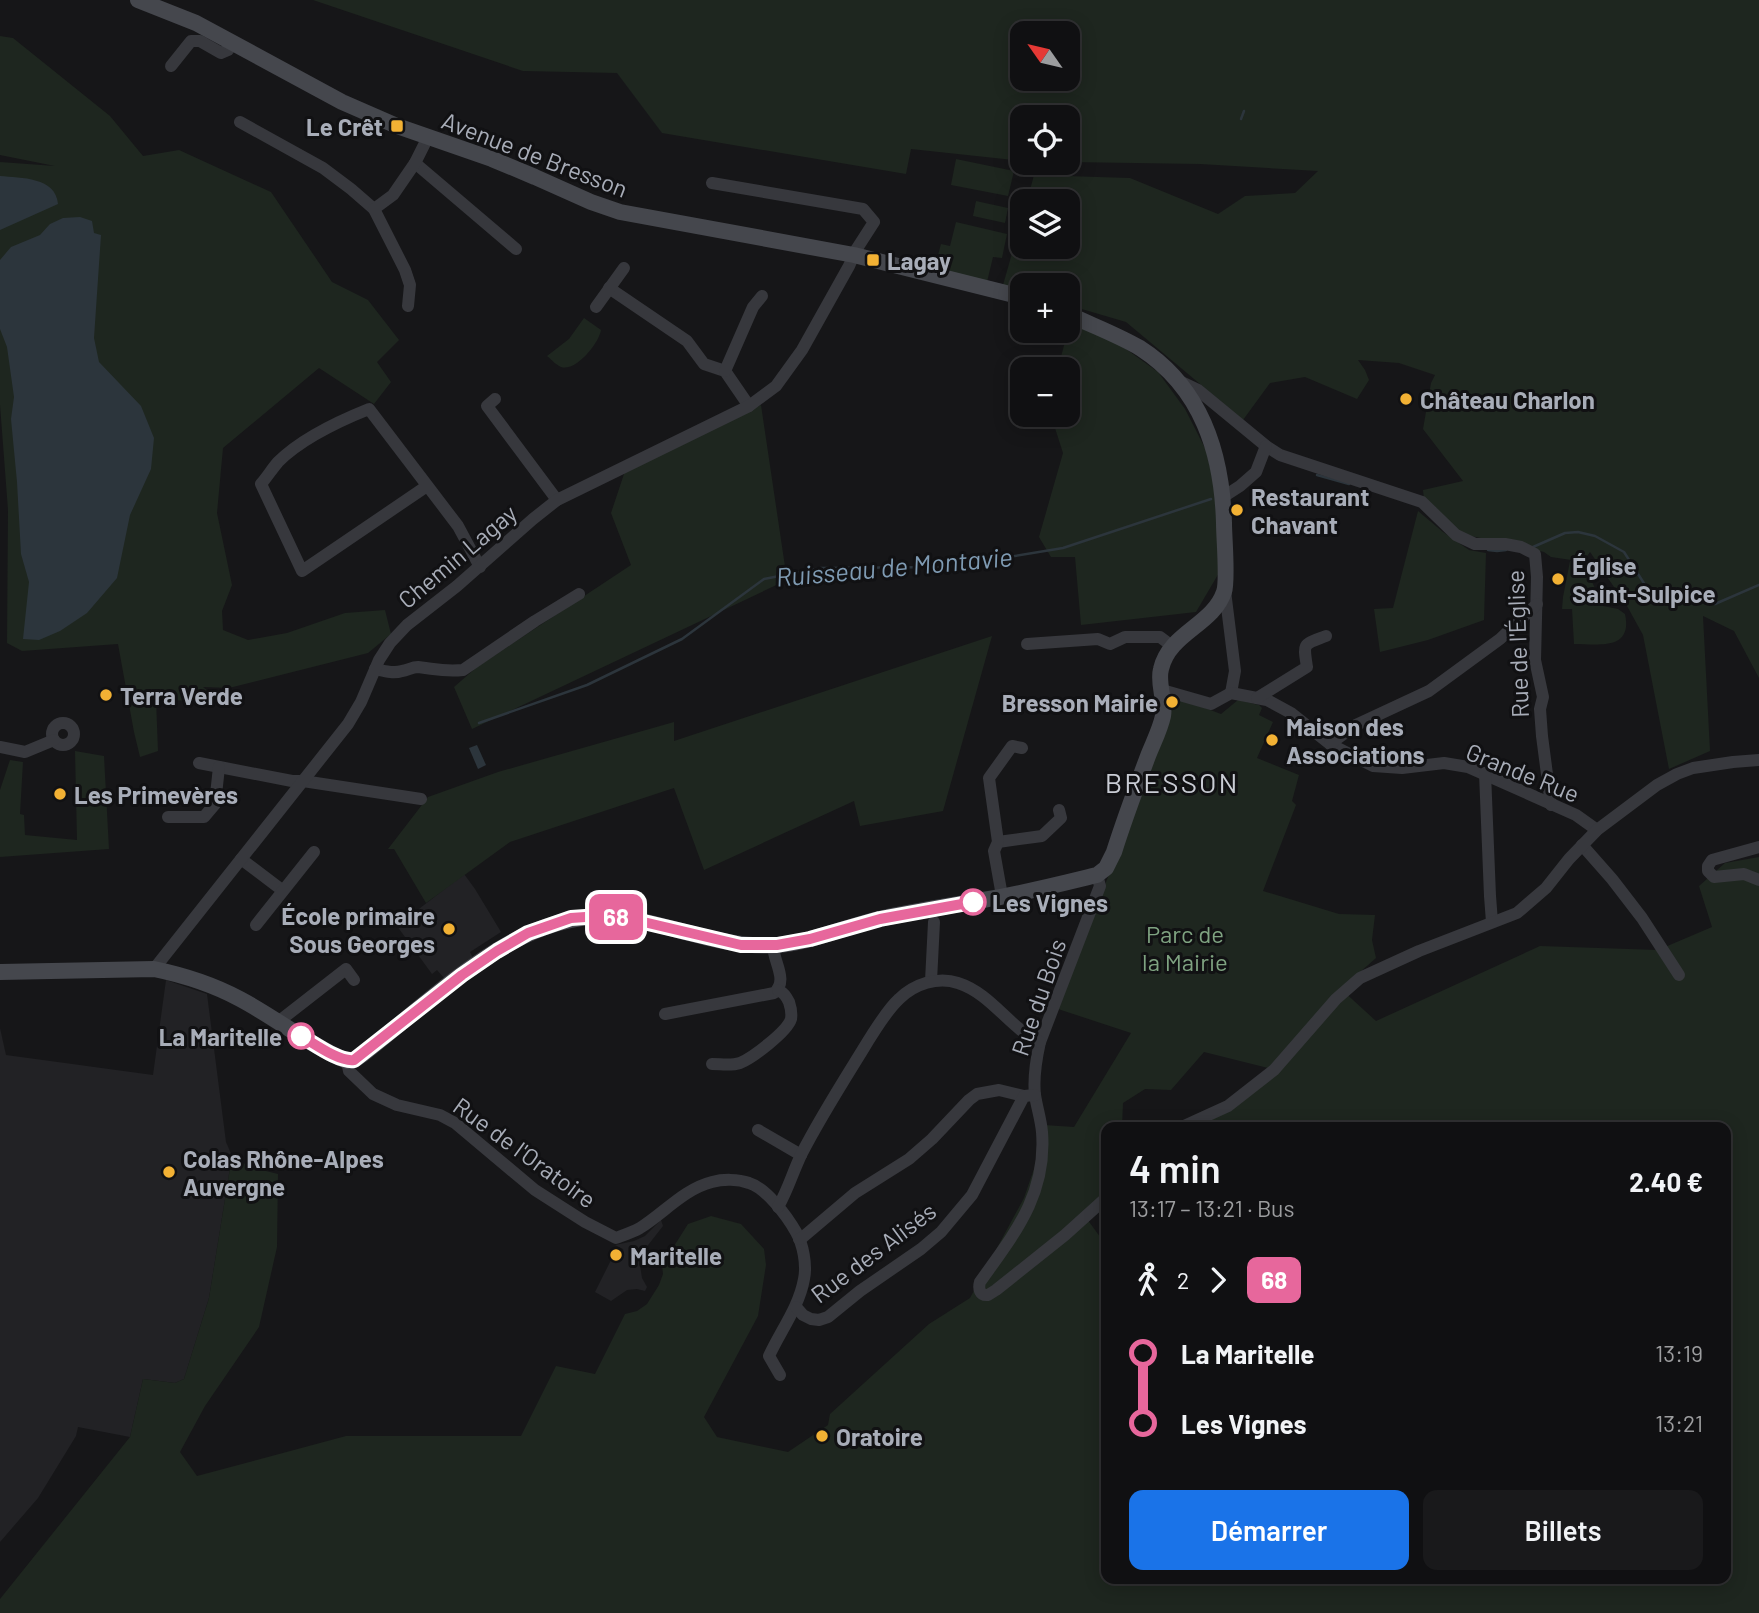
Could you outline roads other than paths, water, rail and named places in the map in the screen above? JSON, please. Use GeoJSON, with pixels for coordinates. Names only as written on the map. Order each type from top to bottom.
{"type":"FeatureCollection","features":[{"type":"Feature","properties":{"kind":"street","name":"Avenue de Bresson"},"geometry":{"type":"LineString","coordinates":[[138,0],[196,23],[342,103],[620,212],[854,255],[1010,295]]}},
{"type":"Feature","properties":{"kind":"street"},"geometry":{"type":"LineString","coordinates":[[171,66],[191,41],[200,41],[221,53],[228,50],[233,42]]}},
{"type":"Feature","properties":{"kind":"street"},"geometry":{"type":"LineString","coordinates":[[240,122],[323,168],[374,209],[405,270],[410,285],[408,306]]}},
{"type":"Feature","properties":{"kind":"street"},"geometry":{"type":"LineString","coordinates":[[374,209],[393,195],[415,163],[428,137]]}},
{"type":"Feature","properties":{"kind":"street"},"geometry":{"type":"LineString","coordinates":[[415,163],[516,249]]}},
{"type":"Feature","properties":{"kind":"street","name":"Chemin Lagay"},"geometry":{"type":"LineString","coordinates":[[154,969],[348,724],[361,702],[379,660],[407,625],[480,567],[557,500],[749,406],[776,386],[802,350],[874,222],[863,209],[712,183]]}},
{"type":"Feature","properties":{"kind":"street"},"geometry":{"type":"LineString","coordinates":[[596,307],[624,268]]}},
{"type":"Feature","properties":{"kind":"street"},"geometry":{"type":"LineString","coordinates":[[609,288],[687,341],[704,364],[725,371],[749,406]]}},
{"type":"Feature","properties":{"kind":"street"},"geometry":{"type":"LineString","coordinates":[[725,371],[753,307],[762,296]]}},
{"type":"Feature","properties":{"kind":"street"},"geometry":{"type":"LineString","coordinates":[[1080,320],[1138,347],[1154,358],[1177,380],[1202,419],[1213,446],[1223,497],[1225,591],[1235,671],[1231,692]]}},
{"type":"Feature","properties":{"kind":"street","name":"Rue de l'Église"},"geometry":{"type":"LineString","coordinates":[[1177,380],[1198,390],[1280,455],[1422,502],[1455,535],[1475,544],[1505,544],[1521,547],[1535,554],[1535,660],[1543,697],[1540,709],[1551,805]]}},
{"type":"Feature","properties":{"kind":"street"},"geometry":{"type":"LineString","coordinates":[[495,399],[487,406],[557,500]]}},
{"type":"Feature","properties":{"kind":"street"},"geometry":{"type":"LineString","coordinates":[[427,486],[302,572],[261,484],[279,461],[297,447],[335,422],[369,409],[458,526],[480,567]]}},
{"type":"Feature","properties":{"kind":"street"},"geometry":{"type":"LineString","coordinates":[[1223,497],[1256,472],[1266,446]]}},
{"type":"Feature","properties":{"kind":"street"},"geometry":{"type":"LineString","coordinates":[[0,972],[154,969],[174,974],[240,999],[347,1061],[363,1054],[462,975],[497,951],[528,933],[571,918],[600,916],[631,919],[741,945],[773,945],[810,939],[880,919],[1097,875],[1106,868],[1114,852],[1163,716],[1160,670],[1172,646],[1215,610],[1225,591]]}},
{"type":"Feature","properties":{"kind":"street"},"geometry":{"type":"LineString","coordinates":[[375,669],[390,673],[415,667],[449,672],[463,670],[579,594]]}},
{"type":"Feature","properties":{"kind":"street"},"geometry":{"type":"LineString","coordinates":[[1330,744],[1356,726],[1429,691],[1500,639],[1537,604]]}},
{"type":"Feature","properties":{"kind":"street"},"geometry":{"type":"LineString","coordinates":[[1257,698],[1307,667],[1304,649],[1307,643],[1326,636]]}},
{"type":"Feature","properties":{"kind":"street"},"geometry":{"type":"LineString","coordinates":[[1027,644],[1098,639],[1110,644],[1125,637],[1160,637],[1172,646]]}},
{"type":"Feature","properties":{"kind":"street","name":"Grande Rue"},"geometry":{"type":"LineString","coordinates":[[1162,690],[1211,704],[1231,692],[1267,700],[1291,713],[1330,744],[1373,766],[1402,768],[1444,764],[1468,767],[1576,815],[1597,830]]}},
{"type":"Feature","properties":{"kind":"street"},"geometry":{"type":"LineString","coordinates":[[0,747],[25,752],[54,740]]}},
{"type":"Feature","properties":{"kind":"street"},"geometry":{"type":"LineString","coordinates":[[1002,896],[994,851],[998,842],[989,778],[1012,746],[1022,748]]}},
{"type":"Feature","properties":{"kind":"street"},"geometry":{"type":"LineString","coordinates":[[1193,1122],[1228,1106],[1274,1070],[1336,999],[1360,978],[1517,913],[1546,888],[1597,830],[1657,785],[1693,768],[1759,760]]}},
{"type":"Feature","properties":{"kind":"street"},"geometry":{"type":"LineString","coordinates":[[199,763],[292,781],[421,800]]}},
{"type":"Feature","properties":{"kind":"street"},"geometry":{"type":"LineString","coordinates":[[168,817],[204,817],[215,804],[219,767]]}},
{"type":"Feature","properties":{"kind":"street"},"geometry":{"type":"LineString","coordinates":[[1485,773],[1492,922]]}},
{"type":"Feature","properties":{"kind":"street"},"geometry":{"type":"LineString","coordinates":[[998,842],[1042,836],[1061,818],[1059,810]]}},
{"type":"Feature","properties":{"kind":"street"},"geometry":{"type":"LineString","coordinates":[[1582,845],[1642,918],[1679,975]]}},
{"type":"Feature","properties":{"kind":"street"},"geometry":{"type":"LineString","coordinates":[[1759,847],[1712,860],[1708,866],[1708,872],[1714,877],[1744,874],[1759,880]]}},
{"type":"Feature","properties":{"kind":"street"},"geometry":{"type":"LineString","coordinates":[[256,925],[314,852]]}},
{"type":"Feature","properties":{"kind":"street"},"geometry":{"type":"LineString","coordinates":[[241,859],[282,890]]}},
{"type":"Feature","properties":{"kind":"street","name":"Rue du Bois"},"geometry":{"type":"LineString","coordinates":[[1097,875],[1100,883],[1098,895],[1040,1042],[1030,1096],[1042,1129],[1041,1168],[1036,1189],[1011,1238],[980,1282],[980,1292],[988,1295],[996,1290],[1101,1203]]}},
{"type":"Feature","properties":{"kind":"street"},"geometry":{"type":"LineString","coordinates":[[930,981],[933,922]]}},
{"type":"Feature","properties":{"kind":"street"},"geometry":{"type":"LineString","coordinates":[[173,943],[174,974]]}},
{"type":"Feature","properties":{"kind":"street"},"geometry":{"type":"LineString","coordinates":[[665,1014],[774,993],[781,980],[773,945]]}},
{"type":"Feature","properties":{"kind":"street"},"geometry":{"type":"LineString","coordinates":[[278,1021],[346,969],[354,980]]}},
{"type":"Feature","properties":{"kind":"street"},"geometry":{"type":"LineString","coordinates":[[778,1207],[801,1156],[835,1094],[897,1000],[909,991],[930,981],[955,982],[971,988],[1040,1042]]}},
{"type":"Feature","properties":{"kind":"street"},"geometry":{"type":"LineString","coordinates":[[712,1064],[729,1065],[741,1062],[772,1041],[787,1025],[792,1011],[785,994],[778,990]]}},
{"type":"Feature","properties":{"kind":"street","name":"Rue de l'Oratoire"},"geometry":{"type":"LineString","coordinates":[[347,1061],[349,1071],[373,1094],[397,1105],[440,1115],[455,1123],[535,1190],[616,1238],[640,1228],[691,1191],[712,1182],[731,1180],[750,1183],[766,1193],[796,1232],[804,1257],[805,1276],[796,1307],[769,1356],[780,1375]]}},
{"type":"Feature","properties":{"kind":"street"},"geometry":{"type":"LineString","coordinates":[[799,1239],[855,1193],[909,1159],[977,1094],[999,1090],[1030,1096]]}},
{"type":"Feature","properties":{"kind":"street","name":"Rue des Alisés"},"geometry":{"type":"LineString","coordinates":[[796,1307],[811,1319],[828,1317],[942,1232],[972,1195],[1030,1096]]}},
{"type":"Feature","properties":{"kind":"street"},"geometry":{"type":"LineString","coordinates":[[758,1130],[801,1156]]}},
{"type":"Feature","properties":{"kind":"waterway"},"geometry":{"type":"LineString","coordinates":[[1241,119],[1244,111]]}},
{"type":"Feature","properties":{"kind":"waterway","name":"Ruisseau de Montavie"},"geometry":{"type":"LineString","coordinates":[[1317,475],[1349,484]]}},
{"type":"Feature","properties":{"kind":"waterway","name":"Ruisseau de Montavie"},"geometry":{"type":"LineString","coordinates":[[479,723],[587,685],[682,639],[764,579],[821,568],[948,567],[1063,548],[1211,499]]}},
{"type":"Feature","properties":{"kind":"waterway","name":"Ruisseau de Montavie"},"geometry":{"type":"LineString","coordinates":[[1533,547],[1565,533],[1578,532],[1595,536],[1624,552],[1647,588],[1715,604],[1759,585]]}},
{"type":"Feature","properties":{"kind":"waterway","name":"Ruisseau de Montavie"},"geometry":{"type":"LineString","coordinates":[[1488,550],[1506,550]]}},
{"type":"Feature","properties":{"kind":"place","name":"Le Crêt"},"geometry":{"type":"Point","coordinates":[397,126]}},
{"type":"Feature","properties":{"kind":"place","name":"Lagay"},"geometry":{"type":"Point","coordinates":[873,260]}},
{"type":"Feature","properties":{"kind":"place","name":"Château Charlon"},"geometry":{"type":"Point","coordinates":[1406,399]}},
{"type":"Feature","properties":{"kind":"place","name":"Restaurant Chavant"},"geometry":{"type":"Point","coordinates":[1237,510]}},
{"type":"Feature","properties":{"kind":"place","name":"Église Saint-Sulpice"},"geometry":{"type":"Point","coordinates":[1558,579]}},
{"type":"Feature","properties":{"kind":"place","name":"Terra Verde"},"geometry":{"type":"Point","coordinates":[106,695]}},
{"type":"Feature","properties":{"kind":"place","name":"Bresson Mairie"},"geometry":{"type":"Point","coordinates":[1172,702]}},
{"type":"Feature","properties":{"kind":"place","name":"Maison des Associations"},"geometry":{"type":"Point","coordinates":[1272,740]}},
{"type":"Feature","properties":{"kind":"place","name":"Les Primevères"},"geometry":{"type":"Point","coordinates":[60,794]}},
{"type":"Feature","properties":{"kind":"place","name":"Les Vignes"},"geometry":{"type":"Point","coordinates":[973,902]}},
{"type":"Feature","properties":{"kind":"place","name":"École primaire Sous Georges"},"geometry":{"type":"Point","coordinates":[449,929]}},
{"type":"Feature","properties":{"kind":"place","name":"La Maritelle"},"geometry":{"type":"Point","coordinates":[301,1036]}},
{"type":"Feature","properties":{"kind":"place","name":"Colas Rhône-Alpes Auvergne"},"geometry":{"type":"Point","coordinates":[169,1172]}},
{"type":"Feature","properties":{"kind":"place","name":"Maritelle"},"geometry":{"type":"Point","coordinates":[616,1255]}},
{"type":"Feature","properties":{"kind":"place","name":"Oratoire"},"geometry":{"type":"Point","coordinates":[822,1436]}},
{"type":"Feature","properties":{"kind":"district","name":"BRESSON"},"geometry":{"type":"Point","coordinates":[1172,782]}},
{"type":"Feature","properties":{"kind":"park label","name":"Parc de la Mairie"},"geometry":{"type":"Point","coordinates":[1185,947]}}]}
